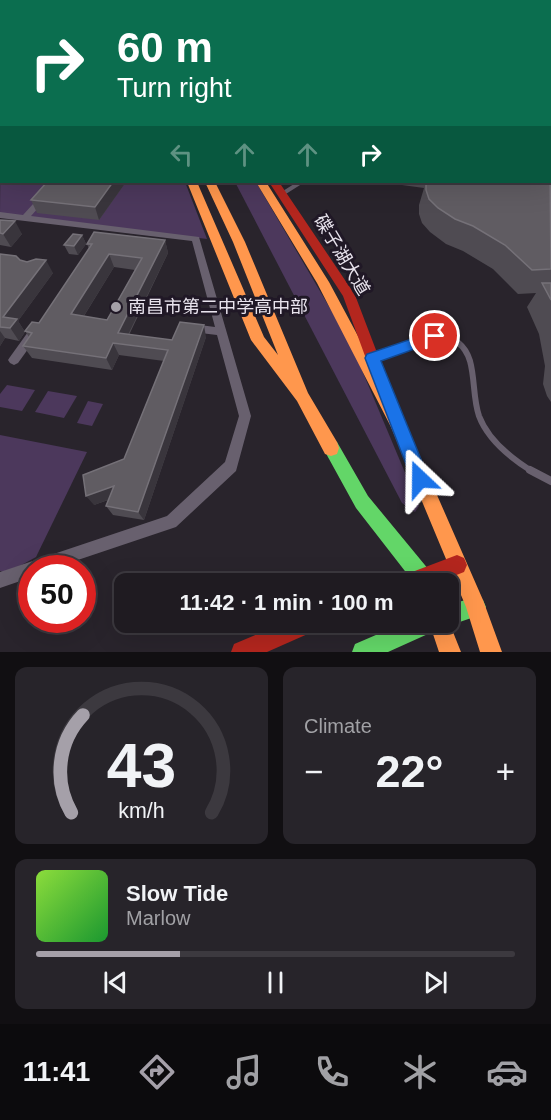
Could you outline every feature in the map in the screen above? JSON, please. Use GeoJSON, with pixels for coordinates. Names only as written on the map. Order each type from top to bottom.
{"type":"FeatureCollection","features":[{"type":"Feature","properties":{"kind":"main road"},"geometry":{"type":"LineString","coordinates":[[192,183],[258,340],[302,396]]}},
{"type":"Feature","properties":{"kind":"main road"},"geometry":{"type":"LineString","coordinates":[[210,183],[239,242],[302,396],[362,502],[418,573]]}},
{"type":"Feature","properties":{"kind":"main road"},"geometry":{"type":"LineString","coordinates":[[262,183],[323,282],[395,421]]}},
{"type":"Feature","properties":{"kind":"main road","name":"碟子湖大道"},"geometry":{"type":"LineString","coordinates":[[275,183],[349,295],[395,421],[476,607],[491,652]]}},
{"type":"Feature","properties":{"kind":"main road"},"geometry":{"type":"LineString","coordinates":[[440,573],[457,566]]}},
{"type":"Feature","properties":{"kind":"main road"},"geometry":{"type":"LineString","coordinates":[[459,612],[476,607]]}},
{"type":"Feature","properties":{"kind":"main road"},"geometry":{"type":"LineString","coordinates":[[242,652],[286,633]]}},
{"type":"Feature","properties":{"kind":"main road"},"geometry":{"type":"LineString","coordinates":[[363,652],[407,633]]}},
{"type":"Feature","properties":{"kind":"main road"},"geometry":{"type":"LineString","coordinates":[[443,633],[450,652]]}},
{"type":"Feature","properties":{"kind":"street"},"geometry":{"type":"LineString","coordinates":[[25,218],[56,183]]}},
{"type":"Feature","properties":{"kind":"street"},"geometry":{"type":"LineString","coordinates":[[0,215],[101,233],[196,239],[245,416],[231,466],[171,522],[73,555]]}},
{"type":"Feature","properties":{"kind":"street"},"geometry":{"type":"LineString","coordinates":[[14,360],[40,322]]}},
{"type":"Feature","properties":{"kind":"street"},"geometry":{"type":"LineString","coordinates":[[182,326],[222,332]]}},
{"type":"Feature","properties":{"kind":"street"},"geometry":{"type":"LineString","coordinates":[[0,580],[18,574]]}},
{"type":"Feature","properties":{"kind":"lane"},"geometry":{"type":"LineString","coordinates":[[282,194],[299,183]]}},
{"type":"Feature","properties":{"kind":"lane"},"geometry":{"type":"LineString","coordinates":[[372,358],[435,336],[447,337],[459,342],[466,351],[480,417],[486,427],[510,455],[539,476],[551,481]]}},
{"type":"Feature","properties":{"kind":"shaded area"},"geometry":{"type":"Polygon","coordinates":[[[0,183],[185,183],[207,239],[0,213],[0,183]]]}},
{"type":"Feature","properties":{"kind":"shaded area"},"geometry":{"type":"Polygon","coordinates":[[[236,183],[257,183],[351,344],[419,506],[415,512],[402,503],[236,183]]]}},
{"type":"Feature","properties":{"kind":"shaded area"},"geometry":{"type":"Polygon","coordinates":[[[7,385],[35,390],[22,411],[0,407],[0,394],[7,385]]]}},
{"type":"Feature","properties":{"kind":"shaded area"},"geometry":{"type":"Polygon","coordinates":[[[48,391],[77,396],[64,418],[35,412],[48,391]]]}},
{"type":"Feature","properties":{"kind":"shaded area"},"geometry":{"type":"Polygon","coordinates":[[[88,401],[103,404],[92,426],[77,423],[88,401]]]}},
{"type":"Feature","properties":{"kind":"shaded area"},"geometry":{"type":"Polygon","coordinates":[[[0,435],[87,452],[37,555],[18,555],[18,567],[7,573],[0,571],[0,435]]]}},
{"type":"Feature","properties":{"kind":"building"},"geometry":{"type":"Polygon","coordinates":[[[46,183],[112,183],[95,207],[31,200],[46,183]]]}},
{"type":"Feature","properties":{"kind":"building"},"geometry":{"type":"Polygon","coordinates":[[[426,183],[550,183],[551,269],[532,270],[505,245],[438,208],[429,199],[426,183]]]}},
{"type":"Feature","properties":{"kind":"building"},"geometry":{"type":"Polygon","coordinates":[[[0,220],[15,221],[3,234],[0,233],[0,220]]]}},
{"type":"Feature","properties":{"kind":"building"},"geometry":{"type":"Polygon","coordinates":[[[94,232],[165,240],[118,333],[172,340],[180,322],[204,325],[138,512],[106,506],[114,486],[86,496],[83,475],[124,459],[168,350],[113,343],[106,358],[23,346],[32,333],[25,331],[32,322],[39,323],[92,244],[87,244],[94,232]],[[109,254],[71,314],[107,320],[142,258],[109,254]]]}},
{"type":"Feature","properties":{"kind":"building"},"geometry":{"type":"Polygon","coordinates":[[[73,234],[82,235],[74,246],[64,245],[73,234]]]}},
{"type":"Feature","properties":{"kind":"building"},"geometry":{"type":"Polygon","coordinates":[[[0,254],[16,256],[27,262],[36,259],[46,260],[3,317],[17,319],[10,328],[0,327],[0,254]]]}},
{"type":"Feature","properties":{"kind":"building"},"geometry":{"type":"Polygon","coordinates":[[[542,283],[551,283],[551,300],[542,283]]]}},
{"type":"Feature","properties":{"kind":"traffic: fast"},"geometry":{"type":"LineString","coordinates":[[331,448],[362,502],[419,573]]}},
{"type":"Feature","properties":{"kind":"traffic: fast"},"geometry":{"type":"LineString","coordinates":[[459,612],[476,607]]}},
{"type":"Feature","properties":{"kind":"traffic: fast"},"geometry":{"type":"LineString","coordinates":[[363,652],[407,633]]}},
{"type":"Feature","properties":{"kind":"traffic: slow"},"geometry":{"type":"LineString","coordinates":[[192,183],[258,340],[302,396],[331,448]]}},
{"type":"Feature","properties":{"kind":"traffic: slow"},"geometry":{"type":"LineString","coordinates":[[210,183],[239,242],[302,396]]}},
{"type":"Feature","properties":{"kind":"traffic: slow"},"geometry":{"type":"LineString","coordinates":[[262,183],[323,282],[395,421]]}},
{"type":"Feature","properties":{"kind":"traffic: slow"},"geometry":{"type":"LineString","coordinates":[[392,411],[476,607],[491,652]]}},
{"type":"Feature","properties":{"kind":"traffic: slow"},"geometry":{"type":"LineString","coordinates":[[443,633],[450,652]]}},
{"type":"Feature","properties":{"kind":"traffic: jam"},"geometry":{"type":"LineString","coordinates":[[275,183],[349,295],[377,371]]}},
{"type":"Feature","properties":{"kind":"traffic: jam"},"geometry":{"type":"LineString","coordinates":[[436,573],[457,565]]}},
{"type":"Feature","properties":{"kind":"traffic: jam"},"geometry":{"type":"LineString","coordinates":[[242,652],[286,633]]}},
{"type":"Feature","properties":{"kind":"place","name":"南昌市第二中学高中部"},"geometry":{"type":"Point","coordinates":[116,307]}},
{"type":"Feature","properties":{"kind":"route"},"geometry":{"type":"LineString","coordinates":[[420,479],[395,421],[372,358],[435,336]]}}]}
